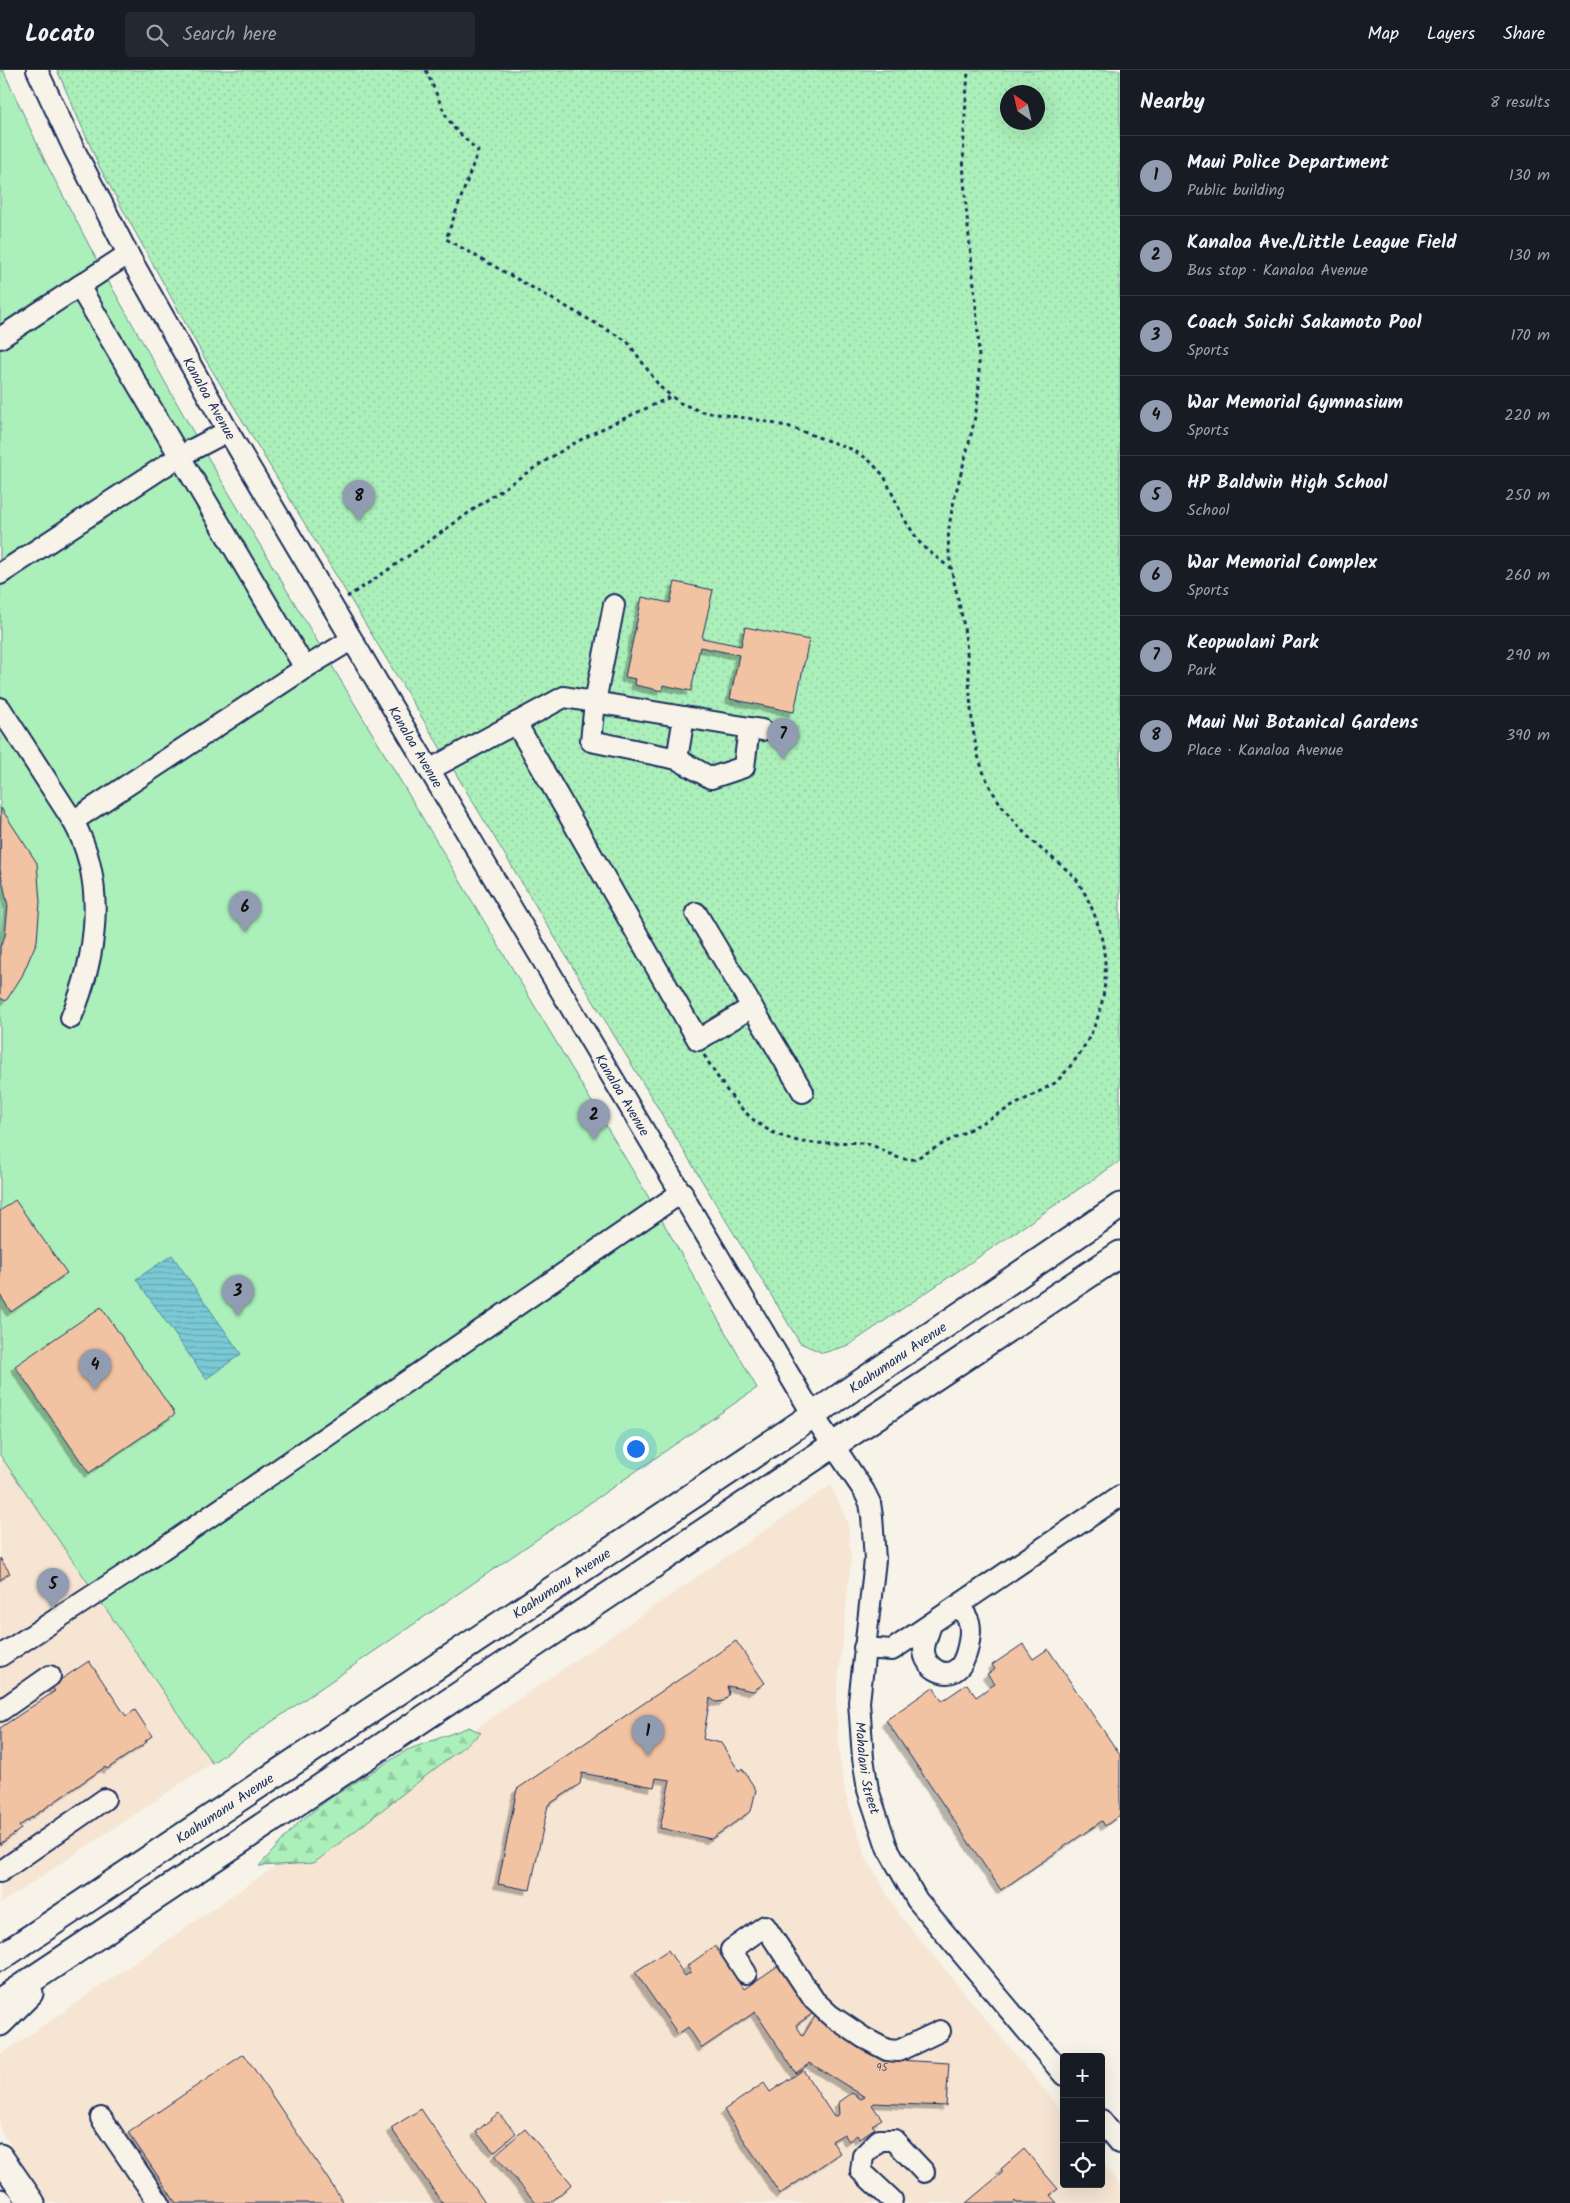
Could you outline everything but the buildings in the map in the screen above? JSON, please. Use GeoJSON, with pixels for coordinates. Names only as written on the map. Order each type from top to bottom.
{"type":"FeatureCollection","features":[{"type":"Feature","properties":{"kind":"main road","name":"Kaahumanu Avenue"},"geometry":{"type":"LineString","coordinates":[[0,1958],[813,1415],[1120,1206]]}},
{"type":"Feature","properties":{"kind":"main road"},"geometry":{"type":"LineString","coordinates":[[0,2001],[1120,1254]]}},
{"type":"Feature","properties":{"kind":"main road"},"geometry":{"type":"LineString","coordinates":[[0,2023],[63,1959]]}},
{"type":"Feature","properties":{"kind":"main road"},"geometry":{"type":"LineString","coordinates":[[0,2158],[32,2203]]}},
{"type":"Feature","properties":{"kind":"street","name":"Kanaloa Avenue"},"geometry":{"type":"LineString","coordinates":[[37,70],[74,150],[128,254],[228,431],[813,1415]]}},
{"type":"Feature","properties":{"kind":"street"},"geometry":{"type":"LineString","coordinates":[[0,338],[128,254]]}},
{"type":"Feature","properties":{"kind":"street"},"geometry":{"type":"LineString","coordinates":[[79,286],[305,668]]}},
{"type":"Feature","properties":{"kind":"street"},"geometry":{"type":"LineString","coordinates":[[0,574],[180,456],[228,431]]}},
{"type":"Feature","properties":{"kind":"street"},"geometry":{"type":"LineString","coordinates":[[429,770],[564,697],[595,702],[756,729],[744,767],[711,778],[677,759],[591,741],[595,702],[614,605]]}},
{"type":"Feature","properties":{"kind":"street"},"geometry":{"type":"LineString","coordinates":[[73,821],[305,668],[351,640]]}},
{"type":"Feature","properties":{"kind":"street"},"geometry":{"type":"LineString","coordinates":[[0,708],[73,821],[88,858],[95,912],[89,966],[82,992],[71,1018]]}},
{"type":"Feature","properties":{"kind":"street"},"geometry":{"type":"LineString","coordinates":[[677,759],[684,717]]}},
{"type":"Feature","properties":{"kind":"street"},"geometry":{"type":"LineString","coordinates":[[516,723],[698,1040],[752,1008]]}},
{"type":"Feature","properties":{"kind":"street"},"geometry":{"type":"LineString","coordinates":[[696,913],[803,1092]]}},
{"type":"Feature","properties":{"kind":"street"},"geometry":{"type":"LineString","coordinates":[[0,1656],[140,1565],[682,1192]]}},
{"type":"Feature","properties":{"kind":"street","name":"Mahalani Street"},"geometry":{"type":"LineString","coordinates":[[813,1415],[870,1503],[875,1560],[859,1702],[863,1758],[868,1790],[887,1847],[917,1900],[1060,2070]]}},
{"type":"Feature","properties":{"kind":"street"},"geometry":{"type":"LineString","coordinates":[[864,1648],[892,1650],[1120,1496]]}},
{"type":"Feature","properties":{"kind":"street"},"geometry":{"type":"LineString","coordinates":[[931,1624],[924,1651],[928,1663],[936,1671],[945,1673],[957,1670],[966,1658],[969,1622],[959,1605]]}},
{"type":"Feature","properties":{"kind":"street"},"geometry":{"type":"LineString","coordinates":[[0,1711],[50,1676]]}},
{"type":"Feature","properties":{"kind":"street"},"geometry":{"type":"LineString","coordinates":[[0,1872],[105,1799]]}},
{"type":"Feature","properties":{"kind":"street"},"geometry":{"type":"LineString","coordinates":[[746,1972],[731,1950],[765,1926],[814,2000],[864,2038],[887,2050],[898,2051],[940,2031]]}},
{"type":"Feature","properties":{"kind":"street"},"geometry":{"type":"LineString","coordinates":[[101,2118],[159,2203]]}},
{"type":"Feature","properties":{"kind":"street"},"geometry":{"type":"LineString","coordinates":[[1105,2125],[1120,2142]]}},
{"type":"Feature","properties":{"kind":"street"},"geometry":{"type":"LineString","coordinates":[[892,2200],[861,2172],[863,2156],[879,2140],[894,2140],[924,2172]]}},
{"type":"Feature","properties":{"kind":"path"},"geometry":{"type":"LineString","coordinates":[[426,70],[445,114],[454,128],[478,151],[446,240],[627,341],[660,387],[680,403],[703,412],[790,427],[851,449],[868,459],[884,476],[903,517],[922,546],[951,568]]}},
{"type":"Feature","properties":{"kind":"path"},"geometry":{"type":"LineString","coordinates":[[968,70],[963,137],[964,175],[968,243],[979,340],[980,384],[949,531],[951,568],[961,605],[974,739],[981,766],[996,798],[1016,825],[1076,879],[1099,914]]}},
{"type":"Feature","properties":{"kind":"path"},"geometry":{"type":"LineString","coordinates":[[332,607],[388,571],[493,496],[564,449],[672,396]]}},
{"type":"Feature","properties":{"kind":"path"},"geometry":{"type":"LineString","coordinates":[[702,1053],[731,1098],[740,1109],[760,1126],[804,1142],[862,1143],[879,1148],[904,1160],[915,1159],[1055,1083],[1070,1068],[1092,1035],[1102,1012],[1110,984]]}},
{"type":"Feature","properties":{"kind":"shaded area"},"geometry":{"type":"Polygon","coordinates":[[[0,1455],[212,1763],[0,1904],[0,1455]]]}},
{"type":"Feature","properties":{"kind":"shaded area"},"geometry":{"type":"Polygon","coordinates":[[[831,1485],[848,1523],[851,1560],[836,1702],[840,1761],[846,1796],[865,1856],[898,1913],[1060,2108],[1060,2188],[1105,2188],[1105,2166],[1120,2185],[1120,2203],[48,2203],[0,2130],[0,2055],[831,1485]]]}},
{"type":"Feature","properties":{"kind":"green space"},"geometry":{"type":"Polygon","coordinates":[[[0,70],[3,70],[46,163],[101,268],[201,446],[655,1208],[757,1388],[212,1763],[0,1455],[0,70]]]}},
{"type":"Feature","properties":{"kind":"green space"},"geometry":{"type":"Polygon","coordinates":[[[57,70],[1120,70],[1120,1161],[849,1345],[823,1353],[800,1343],[204,357],[100,168],[57,70]]]}},
{"type":"Feature","properties":{"kind":"green space"},"geometry":{"type":"Polygon","coordinates":[[[469,1727],[481,1733],[314,1863],[259,1866],[299,1822],[329,1799],[407,1750],[469,1727]]]}},
{"type":"Feature","properties":{"kind":"water"},"geometry":{"type":"Polygon","coordinates":[[[172,1255],[241,1354],[206,1379],[136,1279],[172,1255]]]}},
{"type":"Feature","properties":{"kind":"place","name":"Maui Nui Botanical Gardens"},"geometry":{"type":"Point","coordinates":[359,521]}},
{"type":"Feature","properties":{"kind":"place","name":"Keopuolani Park"},"geometry":{"type":"Point","coordinates":[783,759]}},
{"type":"Feature","properties":{"kind":"place","name":"War Memorial Complex"},"geometry":{"type":"Point","coordinates":[245,932]}},
{"type":"Feature","properties":{"kind":"place","name":"Kanaloa Ave./Little League Field"},"geometry":{"type":"Point","coordinates":[594,1140]}},
{"type":"Feature","properties":{"kind":"place","name":"Coach Soichi Sakamoto Pool"},"geometry":{"type":"Point","coordinates":[238,1316]}},
{"type":"Feature","properties":{"kind":"place","name":"War Memorial Gymnasium"},"geometry":{"type":"Point","coordinates":[95,1390]}},
{"type":"Feature","properties":{"kind":"place","name":"HP Baldwin High School"},"geometry":{"type":"Point","coordinates":[53,1609]}},
{"type":"Feature","properties":{"kind":"place","name":"Maui Police Department"},"geometry":{"type":"Point","coordinates":[648,1756]}}]}
